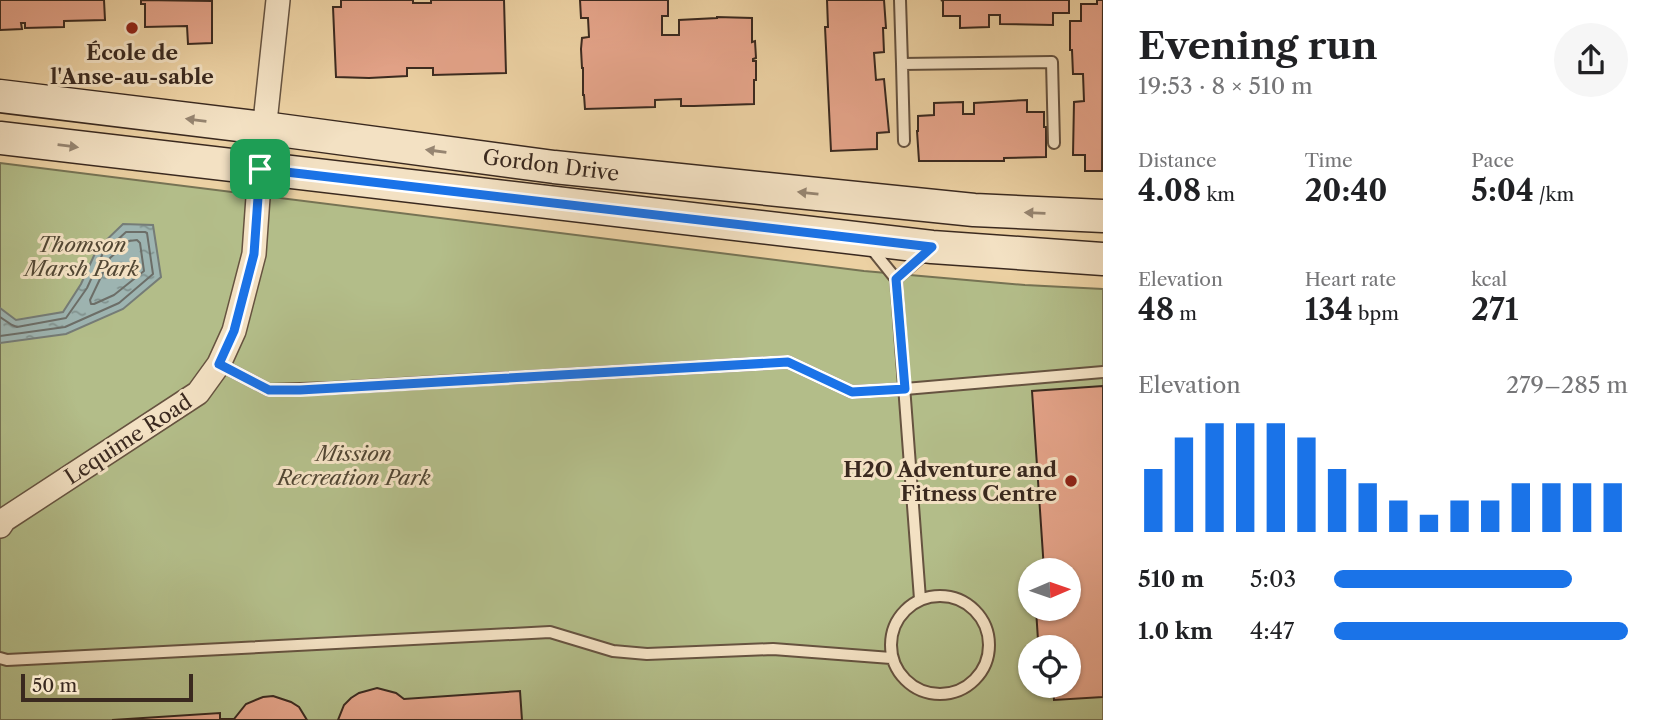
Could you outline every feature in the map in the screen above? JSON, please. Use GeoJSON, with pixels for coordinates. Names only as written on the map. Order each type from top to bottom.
{"type":"FeatureCollection","features":[{"type":"Feature","properties":{"kind":"main road","name":"Gordon Drive"},"geometry":{"type":"LineString","coordinates":[[0,96],[554,167],[974,210],[1103,216]]}},
{"type":"Feature","properties":{"kind":"main road","name":"Gordon Drive"},"geometry":{"type":"LineString","coordinates":[[0,138],[932,247],[1103,259]]}},
{"type":"Feature","properties":{"kind":"street","name":"Lequime Road"},"geometry":{"type":"LineString","coordinates":[[0,526],[5,520],[198,393],[219,364],[234,331],[254,254],[278,0]]}},
{"type":"Feature","properties":{"kind":"lane"},"geometry":{"type":"LineString","coordinates":[[900,0],[904,141]]}},
{"type":"Feature","properties":{"kind":"lane"},"geometry":{"type":"LineString","coordinates":[[902,64],[1052,62],[1054,143]]}},
{"type":"Feature","properties":{"kind":"lane"},"geometry":{"type":"LineString","coordinates":[[863,239],[896,279],[920,599]]}},
{"type":"Feature","properties":{"kind":"lane"},"geometry":{"type":"LineString","coordinates":[[896,279],[932,247]]}},
{"type":"Feature","properties":{"kind":"lane"},"geometry":{"type":"LineString","coordinates":[[219,364],[269,390],[788,362],[852,392],[1103,372]]}},
{"type":"Feature","properties":{"kind":"lane"},"geometry":{"type":"LineString","coordinates":[[937,595],[951,597],[967,604],[985,624],[989,653],[975,681],[960,691],[932,695],[911,687],[902,678],[891,658],[891,635],[898,617],[920,599],[937,595]]}},
{"type":"Feature","properties":{"kind":"lane"},"geometry":{"type":"LineString","coordinates":[[0,658],[8,660],[550,632],[613,651],[647,654],[773,649],[891,658]]}},
{"type":"Feature","properties":{"kind":"green space","name":"Mission Recreation Park"},"geometry":{"type":"Polygon","coordinates":[[[0,163],[864,271],[1103,289],[1103,720],[0,720],[0,163]]]}},
{"type":"Feature","properties":{"kind":"water"},"geometry":{"type":"Polygon","coordinates":[[[123,224],[153,225],[161,277],[123,309],[66,334],[0,343],[0,308],[16,320],[63,312],[81,284],[97,249],[123,224]]]}},
{"type":"Feature","properties":{"kind":"building"},"geometry":{"type":"Polygon","coordinates":[[[0,0],[104,0],[105,20],[64,21],[64,27],[25,28],[25,23],[21,23],[22,29],[0,30],[0,0]]]}},
{"type":"Feature","properties":{"kind":"building"},"geometry":{"type":"Polygon","coordinates":[[[141,0],[212,1],[212,43],[188,44],[187,26],[145,27],[145,4],[141,4],[141,0]]]}},
{"type":"Feature","properties":{"kind":"building"},"geometry":{"type":"Polygon","coordinates":[[[341,0],[413,0],[413,3],[431,3],[431,0],[504,0],[506,73],[433,75],[433,68],[407,68],[407,76],[336,77],[333,7],[341,7],[341,0]]]}},
{"type":"Feature","properties":{"kind":"building"},"geometry":{"type":"Polygon","coordinates":[[[580,0],[668,0],[668,16],[662,16],[662,35],[679,35],[679,20],[752,18],[752,42],[755,41],[756,58],[753,59],[756,61],[754,104],[681,106],[681,99],[655,100],[655,107],[585,109],[581,49],[582,38],[589,37],[588,18],[581,18],[580,0]]]}},
{"type":"Feature","properties":{"kind":"building"},"geometry":{"type":"Polygon","coordinates":[[[827,0],[884,0],[884,52],[874,53],[876,80],[884,79],[889,132],[877,133],[877,149],[831,151],[825,27],[828,27],[827,0]]]}},
{"type":"Feature","properties":{"kind":"building"},"geometry":{"type":"Polygon","coordinates":[[[941,0],[1069,0],[1069,13],[1053,13],[1053,25],[1000,24],[1000,15],[989,15],[989,27],[960,28],[960,16],[943,16],[941,0]]]}},
{"type":"Feature","properties":{"kind":"building"},"geometry":{"type":"Polygon","coordinates":[[[1097,0],[1103,0],[1102,172],[1085,171],[1085,155],[1073,155],[1074,102],[1084,101],[1083,74],[1073,74],[1070,21],[1081,21],[1081,4],[1097,4],[1097,0]]]}},
{"type":"Feature","properties":{"kind":"building"},"geometry":{"type":"Polygon","coordinates":[[[1027,100],[1027,112],[1044,112],[1046,157],[1004,158],[1004,161],[919,161],[918,116],[934,115],[934,103],[963,102],[963,114],[974,114],[974,103],[1027,100]]]}},
{"type":"Feature","properties":{"kind":"building","name":"H2O Adventure and Fitness Centre"},"geometry":{"type":"Polygon","coordinates":[[[1103,386],[1103,697],[1054,700],[1081,698],[1081,635],[1038,635],[1037,621],[1082,621],[1082,558],[1043,558],[1032,391],[1103,386]]]}},
{"type":"Feature","properties":{"kind":"building"},"geometry":{"type":"Polygon","coordinates":[[[377,688],[396,693],[404,699],[520,691],[522,720],[338,720],[344,705],[351,698],[377,688]]]}},
{"type":"Feature","properties":{"kind":"building"},"geometry":{"type":"Polygon","coordinates":[[[273,696],[299,707],[307,720],[112,720],[220,713],[220,719],[234,719],[246,704],[273,696]]]}},
{"type":"Feature","properties":{"kind":"place","name":"École de l'Anse-au-sable"},"geometry":{"type":"Point","coordinates":[132,28]}},
{"type":"Feature","properties":{"kind":"place","name":"H2O Adventure and Fitness Centre"},"geometry":{"type":"Point","coordinates":[1071,481]}},
{"type":"Feature","properties":{"kind":"route"},"geometry":{"type":"LineString","coordinates":[[260,169],[932,247],[896,279],[905,389],[852,392],[788,362],[269,390],[219,364],[234,331],[254,254],[260,169]]}},
{"type":"Feature","properties":{"kind":"park label","name":"Thomson Marsh Park"},"geometry":{"type":"Point","coordinates":[82,256]}}]}
